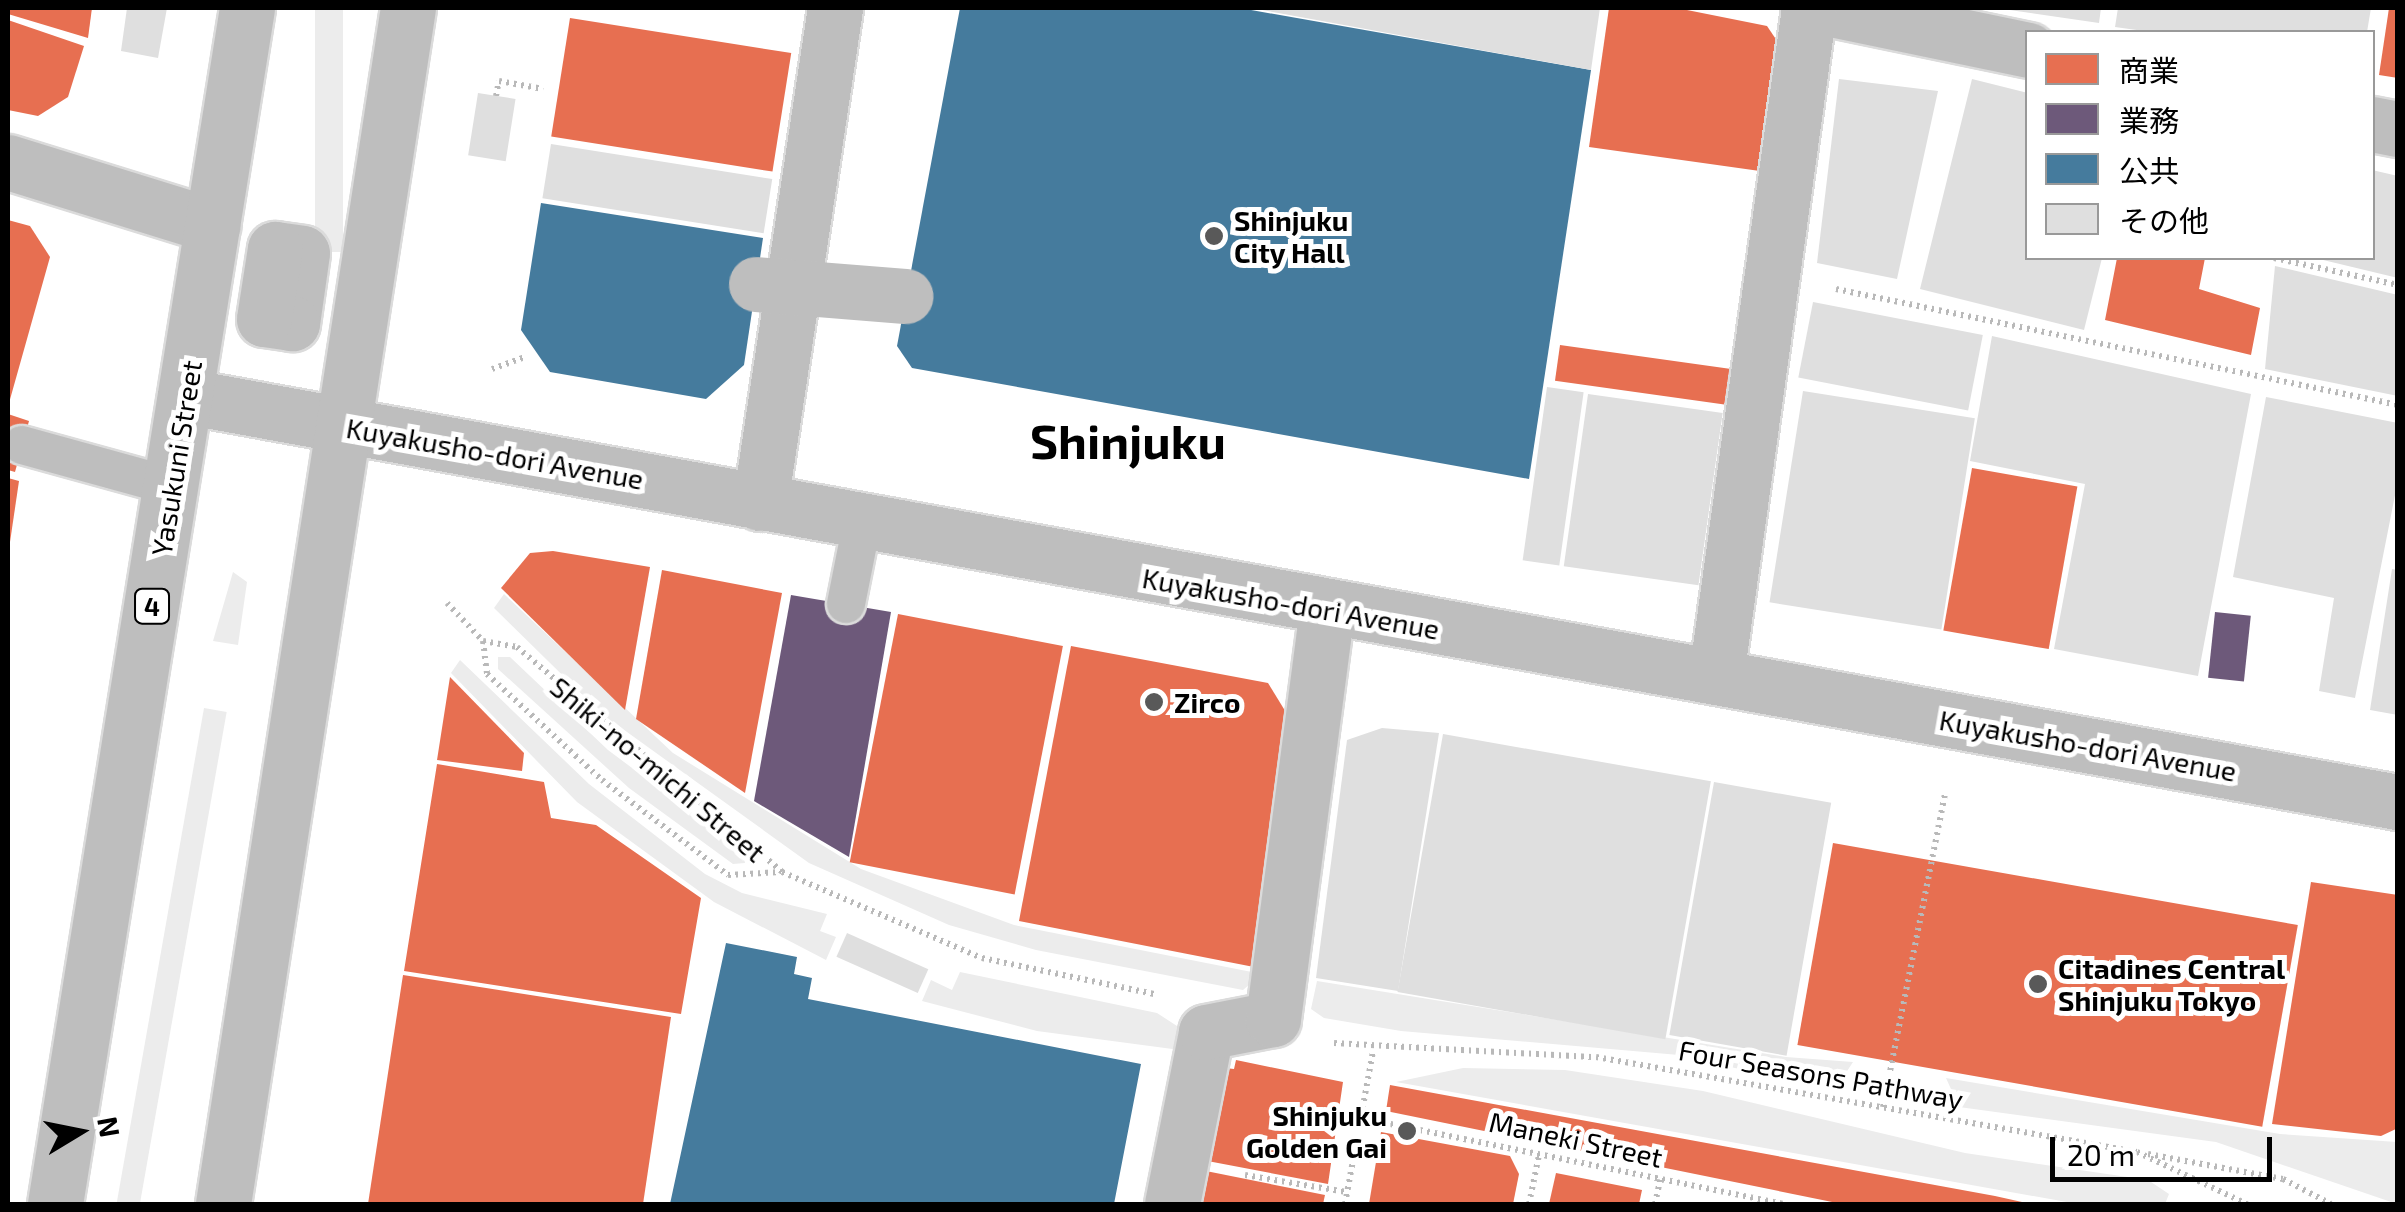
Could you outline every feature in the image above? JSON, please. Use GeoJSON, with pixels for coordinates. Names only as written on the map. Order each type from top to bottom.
{"type":"FeatureCollection","features":[{"type":"Feature","properties":{"kind":"street","name":"Yasukuni Street"},"geometry":{"type":"LineString","coordinates":[[55,1204],[247,8]]}},
{"type":"Feature","properties":{"kind":"street"},"geometry":{"type":"LineString","coordinates":[[223,1204],[408,8]]}},
{"type":"Feature","properties":{"kind":"street"},"geometry":{"type":"LineString","coordinates":[[760,503],[835,8]]}},
{"type":"Feature","properties":{"kind":"street"},"geometry":{"type":"LineString","coordinates":[[1716,676],[1809,8]]}},
{"type":"Feature","properties":{"kind":"street"},"geometry":{"type":"LineString","coordinates":[[1826,8],[1948,20],[2025,49]]}},
{"type":"Feature","properties":{"kind":"street"},"geometry":{"type":"LineString","coordinates":[[8,162],[212,225]]}},
{"type":"Feature","properties":{"kind":"street"},"geometry":{"type":"LineString","coordinates":[[756,284],[906,296]]}},
{"type":"Feature","properties":{"kind":"street","name":"Kuyakusho-dori Avenue"},"geometry":{"type":"LineString","coordinates":[[185,396],[1327,611],[1716,676],[2398,802]]}},
{"type":"Feature","properties":{"kind":"street"},"geometry":{"type":"LineString","coordinates":[[1176,1184],[1206,1032],[1273,1019],[1327,611]]}},
{"type":"Feature","properties":{"kind":"lane"},"geometry":{"type":"LineString","coordinates":[[22,444],[171,486]]}},
{"type":"Feature","properties":{"kind":"lane"},"geometry":{"type":"LineString","coordinates":[[846,604],[862,523]]}},
{"type":"Feature","properties":{"kind":"path"},"geometry":{"type":"LineString","coordinates":[[496,96],[499,81],[543,89]]}},
{"type":"Feature","properties":{"kind":"path"},"geometry":{"type":"LineString","coordinates":[[2283,260],[2398,286]]}},
{"type":"Feature","properties":{"kind":"path"},"geometry":{"type":"LineString","coordinates":[[1773,276],[2398,405]]}},
{"type":"Feature","properties":{"kind":"path"},"geometry":{"type":"LineString","coordinates":[[492,369],[527,356]]}},
{"type":"Feature","properties":{"kind":"path","name":"Shiki-no-michi Street"},"geometry":{"type":"LineString","coordinates":[[447,603],[483,641],[488,674],[618,792],[728,875],[782,872]]}},
{"type":"Feature","properties":{"kind":"path","name":"Shiki-no-michi Street"},"geometry":{"type":"LineString","coordinates":[[483,641],[517,647],[782,872],[982,958],[1182,999],[1201,1010],[1206,1032]]}},
{"type":"Feature","properties":{"kind":"path"},"geometry":{"type":"LineString","coordinates":[[1883,1108],[1945,793]]}},
{"type":"Feature","properties":{"kind":"path","name":"Four Seasons Pathway"},"geometry":{"type":"LineString","coordinates":[[1361,1118],[1373,1052],[1596,1057],[2137,1152],[2247,1204]]}},
{"type":"Feature","properties":{"kind":"path"},"geometry":{"type":"LineString","coordinates":[[1345,1204],[1361,1118]]}},
{"type":"Feature","properties":{"kind":"path","name":"Maneki Street"},"geometry":{"type":"LineString","coordinates":[[1361,1118],[1780,1204]]}},
{"type":"Feature","properties":{"kind":"path"},"geometry":{"type":"LineString","coordinates":[[2137,1152],[2283,1179],[2331,1204]]}},
{"type":"Feature","properties":{"kind":"path"},"geometry":{"type":"LineString","coordinates":[[1529,1204],[1539,1155]]}},
{"type":"Feature","properties":{"kind":"path"},"geometry":{"type":"LineString","coordinates":[[1656,1204],[1660,1180]]}},
{"type":"Feature","properties":{"kind":"path"},"geometry":{"type":"LineString","coordinates":[[1176,1184],[1348,1192]]}},
{"type":"Feature","properties":{"kind":"shaded area"},"geometry":{"type":"Polygon","coordinates":[[[315,8],[343,8],[343,252],[315,252],[315,8]]]}},
{"type":"Feature","properties":{"kind":"shaded area"},"geometry":{"type":"Polygon","coordinates":[[[233,572],[247,582],[238,645],[213,641],[233,572]]]}},
{"type":"Feature","properties":{"kind":"shaded area"},"geometry":{"type":"Polygon","coordinates":[[[504,594],[673,753],[861,869],[1014,925],[1262,974],[1243,990],[1036,950],[949,925],[809,863],[602,714],[494,608],[504,594]]]}},
{"type":"Feature","properties":{"kind":"shaded area"},"geometry":{"type":"Polygon","coordinates":[[[498,657],[510,657],[608,750],[743,851],[745,863],[733,864],[629,788],[498,669],[498,657]]]}},
{"type":"Feature","properties":{"kind":"shaded area"},"geometry":{"type":"Polygon","coordinates":[[[460,660],[589,784],[705,874],[742,893],[827,914],[820,931],[836,937],[826,960],[714,902],[577,802],[451,673],[460,660]]]}},
{"type":"Feature","properties":{"kind":"shaded area"},"geometry":{"type":"Polygon","coordinates":[[[204,708],[227,712],[140,1204],[117,1202],[204,708]]]}},
{"type":"Feature","properties":{"kind":"shaded area"},"geometry":{"type":"Polygon","coordinates":[[[960,972],[1157,1013],[1177,1026],[1180,1050],[1037,1031],[922,1001],[931,980],[952,990],[960,972]]]}},
{"type":"Feature","properties":{"kind":"shaded area"},"geometry":{"type":"Polygon","coordinates":[[[1317,981],[1786,1057],[1853,1062],[1834,1091],[1679,1055],[1401,1031],[1324,1018],[1311,1009],[1317,981]]]}},
{"type":"Feature","properties":{"kind":"shaded area"},"geometry":{"type":"Polygon","coordinates":[[[1463,1068],[1565,1070],[1703,1091],[1965,1153],[2148,1180],[2169,1194],[2165,1204],[2078,1204],[1396,1082],[1463,1068]]]}},
{"type":"Feature","properties":{"kind":"shaded area"},"geometry":{"type":"Polygon","coordinates":[[[1946,1078],[2280,1134],[2397,1142],[2397,1204],[2216,1142],[1959,1107],[1946,1078]]]}},
{"type":"Feature","properties":{"kind":"building: 商業"},"geometry":{"type":"Polygon","coordinates":[[[8,8],[92,8],[88,38],[8,14],[8,8]]]}},
{"type":"Feature","properties":{"kind":"building: 商業"},"geometry":{"type":"Polygon","coordinates":[[[1609,8],[1677,8],[1767,26],[1786,54],[1767,172],[1589,147],[1609,8]]]}},
{"type":"Feature","properties":{"kind":"building: 商業"},"geometry":{"type":"Polygon","coordinates":[[[2389,8],[2398,8],[2398,78],[2379,75],[2389,8]]]}},
{"type":"Feature","properties":{"kind":"building: 商業"},"geometry":{"type":"Polygon","coordinates":[[[570,18],[791,53],[772,172],[551,137],[570,18]]]}},
{"type":"Feature","properties":{"kind":"building: 商業"},"geometry":{"type":"Polygon","coordinates":[[[8,20],[84,46],[68,97],[38,116],[8,110],[8,20]]]}},
{"type":"Feature","properties":{"kind":"building: 商業"},"geometry":{"type":"Polygon","coordinates":[[[8,220],[30,226],[50,257],[9,403],[8,220]]]}},
{"type":"Feature","properties":{"kind":"building: 商業"},"geometry":{"type":"Polygon","coordinates":[[[2117,260],[2205,260],[2199,289],[2260,308],[2251,355],[2105,320],[2117,260]]]}},
{"type":"Feature","properties":{"kind":"building: 商業"},"geometry":{"type":"Polygon","coordinates":[[[1560,345],[1729,369],[1724,404],[1555,381],[1560,345]]]}},
{"type":"Feature","properties":{"kind":"building: 商業"},"geometry":{"type":"Polygon","coordinates":[[[8,414],[29,421],[15,472],[8,470],[8,414]]]}},
{"type":"Feature","properties":{"kind":"building: 商業"},"geometry":{"type":"Polygon","coordinates":[[[1972,468],[2077,487],[2049,649],[1943,630],[1972,468]]]}},
{"type":"Feature","properties":{"kind":"building: 商業"},"geometry":{"type":"Polygon","coordinates":[[[8,478],[19,481],[10,542],[8,542],[8,478]]]}},
{"type":"Feature","properties":{"kind":"building: 商業"},"geometry":{"type":"Polygon","coordinates":[[[553,551],[650,567],[625,710],[501,588],[530,553],[553,551]]]}},
{"type":"Feature","properties":{"kind":"building: 商業"},"geometry":{"type":"Polygon","coordinates":[[[662,570],[782,593],[745,793],[636,719],[662,570]]]}},
{"type":"Feature","properties":{"kind":"building: 商業"},"geometry":{"type":"Polygon","coordinates":[[[898,614],[1063,646],[1015,894],[850,862],[898,614]]]}},
{"type":"Feature","properties":{"kind":"building: 商業"},"geometry":{"type":"Polygon","coordinates":[[[1071,646],[1268,683],[1287,714],[1254,967],[1019,921],[1071,646]]]}},
{"type":"Feature","properties":{"kind":"building: 商業"},"geometry":{"type":"Polygon","coordinates":[[[450,677],[524,753],[522,771],[437,760],[450,677]]]}},
{"type":"Feature","properties":{"kind":"building: 商業"},"geometry":{"type":"Polygon","coordinates":[[[437,764],[544,782],[551,818],[596,825],[701,898],[681,1014],[404,971],[437,764]]]}},
{"type":"Feature","properties":{"kind":"building: 商業"},"geometry":{"type":"Polygon","coordinates":[[[1833,843],[2298,925],[2262,1127],[1797,1045],[1833,843]]]}},
{"type":"Feature","properties":{"kind":"building: 商業"},"geometry":{"type":"Polygon","coordinates":[[[2311,882],[2398,895],[2398,1128],[2381,1136],[2272,1124],[2311,882]]]}},
{"type":"Feature","properties":{"kind":"building: 商業"},"geometry":{"type":"Polygon","coordinates":[[[403,975],[671,1017],[643,1204],[368,1204],[403,975]]]}},
{"type":"Feature","properties":{"kind":"building: 商業"},"geometry":{"type":"Polygon","coordinates":[[[1236,1060],[1343,1082],[1328,1184],[1197,1159],[1216,1067],[1234,1069],[1236,1060]]]}},
{"type":"Feature","properties":{"kind":"building: 商業"},"geometry":{"type":"Polygon","coordinates":[[[1390,1085],[2031,1204],[1842,1204],[1386,1111],[1390,1085]]]}},
{"type":"Feature","properties":{"kind":"building: 商業"},"geometry":{"type":"Polygon","coordinates":[[[1381,1132],[1510,1156],[1519,1174],[1513,1204],[1369,1204],[1381,1132]]]}},
{"type":"Feature","properties":{"kind":"building: 商業"},"geometry":{"type":"Polygon","coordinates":[[[1196,1169],[1325,1195],[1323,1204],[1189,1204],[1196,1169]]]}},
{"type":"Feature","properties":{"kind":"building: 商業"},"geometry":{"type":"Polygon","coordinates":[[[1556,1173],[1642,1190],[1639,1204],[1549,1204],[1556,1173]]]}},
{"type":"Feature","properties":{"kind":"building: 業務"},"geometry":{"type":"Polygon","coordinates":[[[791,595],[891,612],[849,857],[754,801],[791,595]]]}},
{"type":"Feature","properties":{"kind":"building: 業務"},"geometry":{"type":"Polygon","coordinates":[[[2215,612],[2251,616],[2244,681],[2208,678],[2215,612]]]}},
{"type":"Feature","properties":{"kind":"building: 公共","name":"Shinjuku City Hall"},"geometry":{"type":"Polygon","coordinates":[[[960,8],[1240,8],[1591,70],[1529,479],[912,368],[897,346],[960,8]]]}},
{"type":"Feature","properties":{"kind":"building: 公共"},"geometry":{"type":"Polygon","coordinates":[[[541,203],[763,238],[744,365],[706,399],[550,372],[521,330],[541,203]]]}},
{"type":"Feature","properties":{"kind":"building: 公共"},"geometry":{"type":"Polygon","coordinates":[[[726,943],[797,957],[794,974],[812,978],[808,999],[1141,1064],[1114,1204],[670,1204],[726,943]]]}},
{"type":"Feature","properties":{"kind":"building: その他"},"geometry":{"type":"Polygon","coordinates":[[[127,8],[167,8],[158,58],[121,51],[127,8]]]}},
{"type":"Feature","properties":{"kind":"building: その他"},"geometry":{"type":"Polygon","coordinates":[[[1251,8],[1600,8],[1591,70],[1251,8]]]}},
{"type":"Feature","properties":{"kind":"building: その他"},"geometry":{"type":"Polygon","coordinates":[[[1996,8],[2101,8],[2099,23],[1996,8]]]}},
{"type":"Feature","properties":{"kind":"building: その他"},"geometry":{"type":"Polygon","coordinates":[[[2118,8],[2371,8],[2367,30],[2115,27],[2118,8]]]}},
{"type":"Feature","properties":{"kind":"building: その他"},"geometry":{"type":"Polygon","coordinates":[[[1839,79],[1938,91],[1897,279],[1817,263],[1839,79]]]}},
{"type":"Feature","properties":{"kind":"building: その他"},"geometry":{"type":"Polygon","coordinates":[[[1972,79],[2025,92],[2025,260],[2102,260],[2084,330],[1920,289],[1972,79]]]}},
{"type":"Feature","properties":{"kind":"building: その他"},"geometry":{"type":"Polygon","coordinates":[[[478,93],[516,99],[506,161],[468,155],[478,93]]]}},
{"type":"Feature","properties":{"kind":"building: その他"},"geometry":{"type":"Polygon","coordinates":[[[551,144],[772,179],[764,233],[542,198],[551,144]]]}},
{"type":"Feature","properties":{"kind":"building: その他"},"geometry":{"type":"Polygon","coordinates":[[[2375,171],[2398,176],[2398,278],[2323,260],[2375,260],[2375,171]]]}},
{"type":"Feature","properties":{"kind":"building: その他"},"geometry":{"type":"Polygon","coordinates":[[[2275,266],[2398,295],[2398,396],[2265,369],[2275,266]]]}},
{"type":"Feature","properties":{"kind":"building: その他"},"geometry":{"type":"Polygon","coordinates":[[[1813,302],[1983,335],[1968,411],[1798,378],[1813,302]]]}},
{"type":"Feature","properties":{"kind":"building: その他"},"geometry":{"type":"Polygon","coordinates":[[[1992,336],[2251,394],[2198,676],[2054,649],[2085,484],[1970,461],[1992,336]]]}},
{"type":"Feature","properties":{"kind":"building: その他"},"geometry":{"type":"Polygon","coordinates":[[[1547,387],[1584,392],[1559,565],[1523,560],[1547,387]]]}},
{"type":"Feature","properties":{"kind":"building: その他"},"geometry":{"type":"Polygon","coordinates":[[[1803,391],[1975,418],[1941,630],[1770,602],[1803,391]]]}},
{"type":"Feature","properties":{"kind":"building: その他"},"geometry":{"type":"Polygon","coordinates":[[[1588,394],[1723,413],[1698,585],[1564,566],[1588,394]]]}},
{"type":"Feature","properties":{"kind":"building: その他"},"geometry":{"type":"Polygon","coordinates":[[[2266,397],[2398,423],[2398,480],[2355,698],[2319,691],[2334,598],[2233,577],[2266,397]]]}},
{"type":"Feature","properties":{"kind":"building: その他"},"geometry":{"type":"Polygon","coordinates":[[[2392,569],[2398,570],[2398,715],[2370,710],[2392,569]]]}},
{"type":"Feature","properties":{"kind":"building: その他"},"geometry":{"type":"Polygon","coordinates":[[[1382,728],[1439,733],[1398,991],[1316,978],[1347,740],[1382,728]]]}},
{"type":"Feature","properties":{"kind":"building: その他"},"geometry":{"type":"Polygon","coordinates":[[[1443,734],[1711,781],[1665,1039],[1398,992],[1443,734]]]}},
{"type":"Feature","properties":{"kind":"building: その他"},"geometry":{"type":"Polygon","coordinates":[[[1714,782],[1831,803],[1787,1056],[1669,1035],[1714,782]]]}},
{"type":"Feature","properties":{"kind":"building: その他"},"geometry":{"type":"Polygon","coordinates":[[[847,933],[928,969],[918,993],[836,957],[847,933]]]}},
{"type":"Feature","properties":{"kind":"place","name":"Shinjuku City Hall"},"geometry":{"type":"Point","coordinates":[1214,236]}},
{"type":"Feature","properties":{"kind":"place","name":"Zirco"},"geometry":{"type":"Point","coordinates":[1154,702]}},
{"type":"Feature","properties":{"kind":"place","name":"Citadines Central Shinjuku Tokyo"},"geometry":{"type":"Point","coordinates":[2038,984]}},
{"type":"Feature","properties":{"kind":"place","name":"Shinjuku Golden Gai"},"geometry":{"type":"Point","coordinates":[1407,1131]}},
{"type":"Feature","properties":{"kind":"district","name":"Shinjuku"},"geometry":{"type":"Point","coordinates":[1128,441]}}]}
